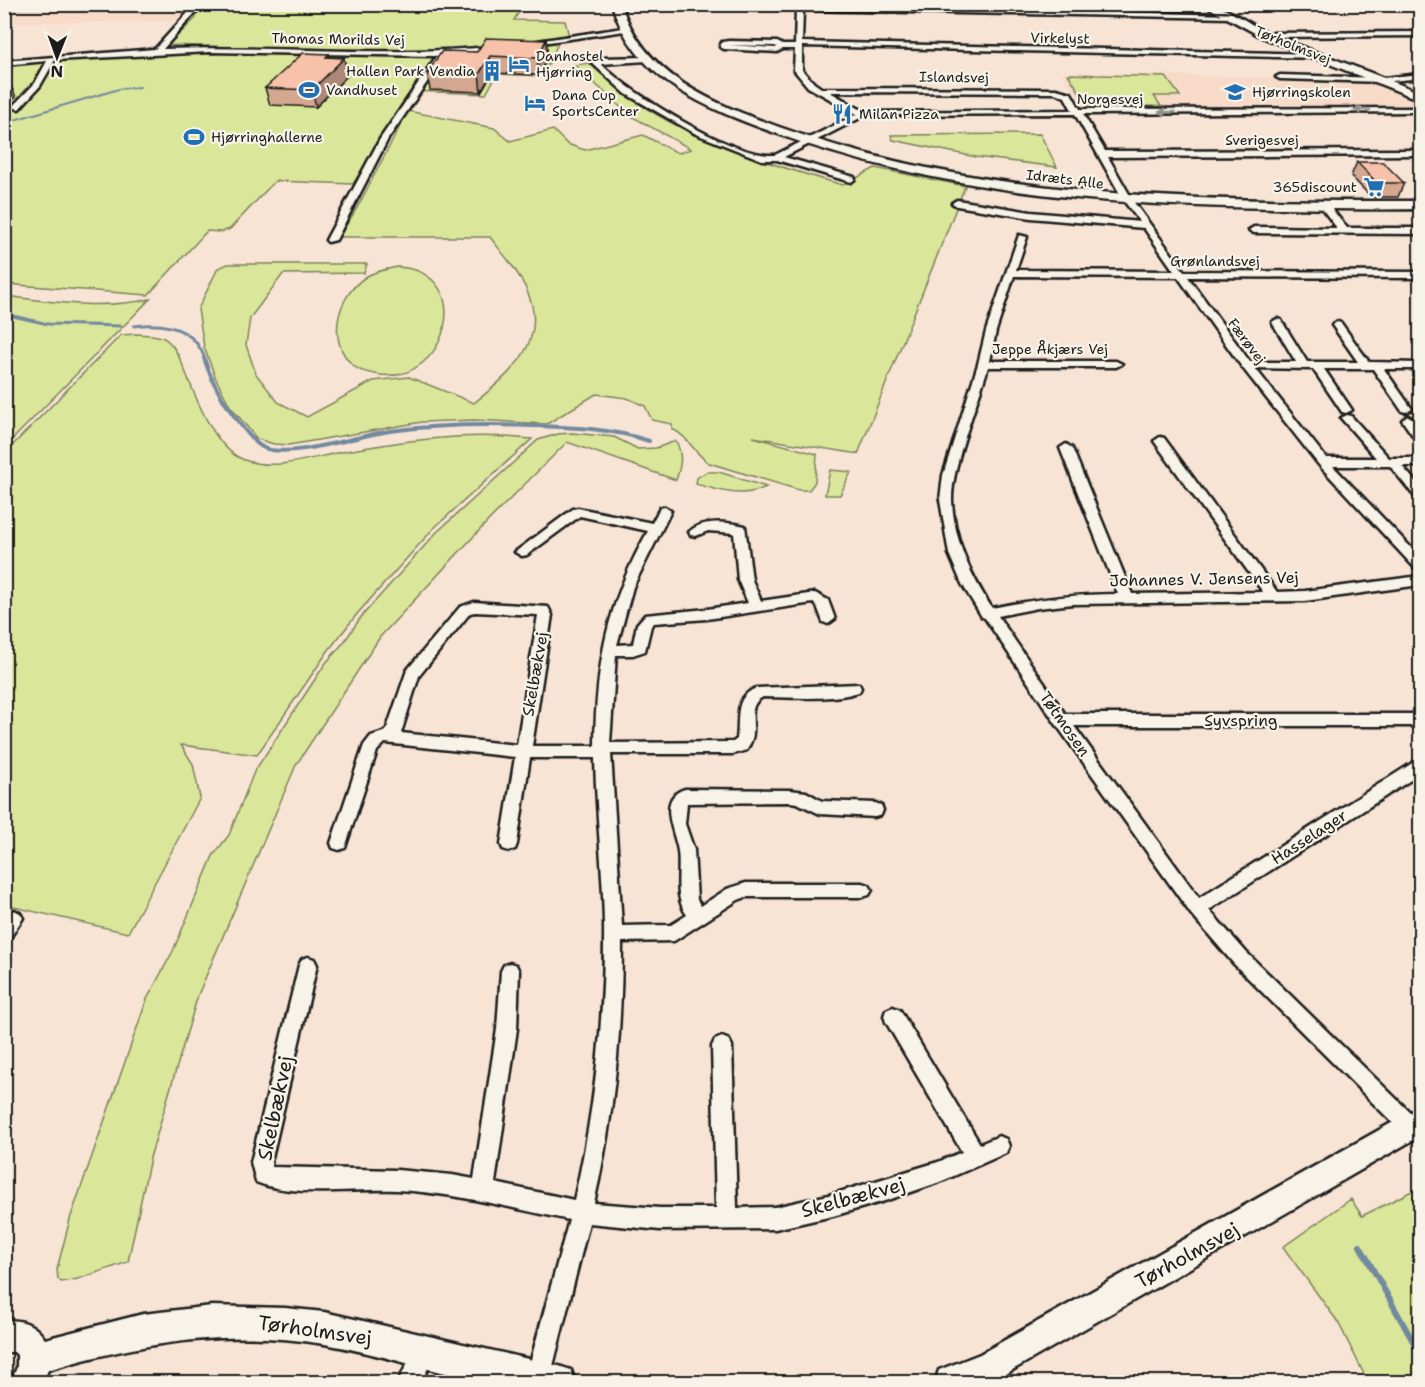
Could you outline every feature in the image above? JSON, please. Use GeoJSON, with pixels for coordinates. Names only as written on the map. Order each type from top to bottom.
{"type":"FeatureCollection","features":[{"type":"Feature","properties":{"kind":"street"},"geometry":{"type":"LineString","coordinates":[[157,51],[200,4]]}},
{"type":"Feature","properties":{"kind":"street"},"geometry":{"type":"LineString","coordinates":[[615,4],[800,6],[1230,18]]}},
{"type":"Feature","properties":{"kind":"street","name":"Idræts Alle"},"geometry":{"type":"LineString","coordinates":[[615,4],[623,30],[647,60],[664,75],[723,109],[807,142],[884,163],[974,182],[1130,201],[1420,205]]}},
{"type":"Feature","properties":{"kind":"street","name":"Tørholmsvej"},"geometry":{"type":"LineString","coordinates":[[1206,4],[1265,35],[1383,80],[1420,98]]}},
{"type":"Feature","properties":{"kind":"street"},"geometry":{"type":"LineString","coordinates":[[800,6],[798,70],[802,77],[819,90],[863,114]]}},
{"type":"Feature","properties":{"kind":"street"},"geometry":{"type":"LineString","coordinates":[[520,45],[623,30]]}},
{"type":"Feature","properties":{"kind":"street"},"geometry":{"type":"LineString","coordinates":[[1265,35],[1420,34]]}},
{"type":"Feature","properties":{"kind":"street"},"geometry":{"type":"LineString","coordinates":[[729,43],[777,44],[782,47],[777,50],[724,47],[729,43]]}},
{"type":"Feature","properties":{"kind":"street","name":"Thomas Morilds Vej"},"geometry":{"type":"LineString","coordinates":[[4,63],[157,51],[440,54],[507,46]]}},
{"type":"Feature","properties":{"kind":"street","name":"Virkelyst"},"geometry":{"type":"LineString","coordinates":[[782,47],[1321,57]]}},
{"type":"Feature","properties":{"kind":"street"},"geometry":{"type":"LineString","coordinates":[[331,240],[384,139],[440,54]]}},
{"type":"Feature","properties":{"kind":"street"},"geometry":{"type":"LineString","coordinates":[[16,107],[40,83],[48,71],[52,58]]}},
{"type":"Feature","properties":{"kind":"street"},"geometry":{"type":"LineString","coordinates":[[647,60],[602,60],[596,63],[630,93],[677,121],[761,157],[777,157],[851,178]]}},
{"type":"Feature","properties":{"kind":"street"},"geometry":{"type":"LineString","coordinates":[[1383,80],[1420,76]]}},
{"type":"Feature","properties":{"kind":"street","name":"Tørholmsvej"},"geometry":{"type":"LineString","coordinates":[[1280,77],[1383,80]]}},
{"type":"Feature","properties":{"kind":"street","name":"Islandsvej"},"geometry":{"type":"LineString","coordinates":[[819,90],[1056,91],[1068,95],[1078,112]]}},
{"type":"Feature","properties":{"kind":"street","name":"Norgesvej"},"geometry":{"type":"LineString","coordinates":[[807,142],[863,114],[1420,110]]}},
{"type":"Feature","properties":{"kind":"street","name":"Færøvej"},"geometry":{"type":"LineString","coordinates":[[1078,112],[1130,201],[1246,365],[1323,462],[1420,565]]}},
{"type":"Feature","properties":{"kind":"street"},"geometry":{"type":"LineString","coordinates":[[777,157],[807,142]]}},
{"type":"Feature","properties":{"kind":"street","name":"Sverigesvej"},"geometry":{"type":"LineString","coordinates":[[1104,154],[1420,152]]}},
{"type":"Feature","properties":{"kind":"street"},"geometry":{"type":"LineString","coordinates":[[957,203],[1041,216],[1148,226]]}},
{"type":"Feature","properties":{"kind":"street"},"geometry":{"type":"LineString","coordinates":[[1324,205],[1344,230]]}},
{"type":"Feature","properties":{"kind":"street"},"geometry":{"type":"LineString","coordinates":[[1254,230],[1420,231]]}},
{"type":"Feature","properties":{"kind":"street","name":"Tøtmosen"},"geometry":{"type":"LineString","coordinates":[[1022,237],[991,331],[984,364],[949,475],[946,500],[949,526],[956,554],[969,584],[987,614],[1061,720],[1197,909],[1240,958],[1379,1093],[1416,1124]]}},
{"type":"Feature","properties":{"kind":"street","name":"Grønlandsvej"},"geometry":{"type":"LineString","coordinates":[[1009,273],[1420,275]]}},
{"type":"Feature","properties":{"kind":"street"},"geometry":{"type":"LineString","coordinates":[[1276,322],[1346,414],[1420,495]]}},
{"type":"Feature","properties":{"kind":"street"},"geometry":{"type":"LineString","coordinates":[[1337,325],[1407,414],[1420,437]]}},
{"type":"Feature","properties":{"kind":"street","name":"Jeppe Åkjærs Vej"},"geometry":{"type":"LineString","coordinates":[[984,364],[1116,364]]}},
{"type":"Feature","properties":{"kind":"street"},"geometry":{"type":"LineString","coordinates":[[1246,365],[1420,366]]}},
{"type":"Feature","properties":{"kind":"street"},"geometry":{"type":"LineString","coordinates":[[1160,441],[1273,596]]}},
{"type":"Feature","properties":{"kind":"street"},"geometry":{"type":"LineString","coordinates":[[1066,448],[1126,597]]}},
{"type":"Feature","properties":{"kind":"street"},"geometry":{"type":"LineString","coordinates":[[1323,462],[1420,462]]}},
{"type":"Feature","properties":{"kind":"street"},"geometry":{"type":"LineString","coordinates":[[549,1380],[580,1212],[594,1156],[608,1058],[613,934],[601,751],[603,693],[609,650],[622,601],[665,511]]}},
{"type":"Feature","properties":{"kind":"street"},"geometry":{"type":"LineString","coordinates":[[522,552],[578,512],[656,528]]}},
{"type":"Feature","properties":{"kind":"street"},"geometry":{"type":"LineString","coordinates":[[696,532],[706,527],[740,529],[745,580],[756,606]]}},
{"type":"Feature","properties":{"kind":"street","name":"Johannes V. Jensens Vej"},"geometry":{"type":"LineString","coordinates":[[987,614],[1038,603],[1126,597],[1305,596],[1420,580]]}},
{"type":"Feature","properties":{"kind":"street"},"geometry":{"type":"LineString","coordinates":[[609,650],[633,650],[640,647],[644,624],[650,618],[707,614],[815,598],[823,603],[828,619]]}},
{"type":"Feature","properties":{"kind":"street","name":"Skelbækvej"},"geometry":{"type":"LineString","coordinates":[[392,737],[412,674],[465,609],[474,607],[543,610],[545,615],[509,844]]}},
{"type":"Feature","properties":{"kind":"street"},"geometry":{"type":"LineString","coordinates":[[339,843],[370,749],[377,740],[392,737],[522,752],[601,751],[613,748],[657,747],[738,748],[745,740],[747,702],[751,695],[761,692],[826,692],[854,688]]}},
{"type":"Feature","properties":{"kind":"street","name":"Syvspring"},"geometry":{"type":"LineString","coordinates":[[1061,720],[1420,720]]}},
{"type":"Feature","properties":{"kind":"street","name":"Hasselager"},"geometry":{"type":"LineString","coordinates":[[1197,909],[1420,766]]}},
{"type":"Feature","properties":{"kind":"street"},"geometry":{"type":"LineString","coordinates":[[699,917],[691,908],[687,896],[686,850],[677,824],[678,804],[681,797],[690,794],[790,796],[830,809],[875,810]]}},
{"type":"Feature","properties":{"kind":"street"},"geometry":{"type":"LineString","coordinates":[[613,934],[674,933],[733,894],[746,890],[863,890]]}},
{"type":"Feature","properties":{"kind":"street","name":"Skelbækvej"},"geometry":{"type":"LineString","coordinates":[[308,965],[261,1162],[263,1175],[276,1179],[397,1180],[452,1185],[580,1212],[660,1219],[775,1218],[833,1206],[940,1172],[999,1146]]}},
{"type":"Feature","properties":{"kind":"street"},"geometry":{"type":"LineString","coordinates":[[483,1192],[507,1029],[510,970]]}},
{"type":"Feature","properties":{"kind":"street"},"geometry":{"type":"LineString","coordinates":[[893,1016],[976,1156]]}},
{"type":"Feature","properties":{"kind":"street"},"geometry":{"type":"LineString","coordinates":[[722,1046],[727,1219]]}},
{"type":"Feature","properties":{"kind":"street","name":"Tørholmsvej"},"geometry":{"type":"LineString","coordinates":[[951,1383],[1001,1359],[1416,1124]]}},
{"type":"Feature","properties":{"kind":"street","name":"Tørholmsvej"},"geometry":{"type":"LineString","coordinates":[[31,1370],[125,1332],[181,1323],[235,1320],[324,1328],[549,1380]]}},
{"type":"Feature","properties":{"kind":"street"},"geometry":{"type":"LineString","coordinates":[[4,1335],[21,1336],[28,1341],[33,1348],[31,1370]]}},
{"type":"Feature","properties":{"kind":"street"},"geometry":{"type":"LineString","coordinates":[[409,1383],[426,1350]]}},
{"type":"Feature","properties":{"kind":"shaded area"},"geometry":{"type":"Polygon","coordinates":[[[10,4],[195,5],[180,21],[5,23],[4,9],[10,4]]]}},
{"type":"Feature","properties":{"kind":"shaded area","name":"Hjørringskolen"},"geometry":{"type":"Polygon","coordinates":[[[1062,72],[1375,81],[1419,102],[1414,106],[1094,108],[1082,106],[1062,72]]]}},
{"type":"Feature","properties":{"kind":"green space"},"geometry":{"type":"Polygon","coordinates":[[[206,4],[523,5],[514,20],[565,21],[569,36],[447,51],[394,52],[168,45],[196,18],[206,4]]]}},
{"type":"Feature","properties":{"kind":"green space","name":"Hjørringhallerne"},"geometry":{"type":"Polygon","coordinates":[[[559,41],[543,76],[497,74],[486,94],[412,91],[353,184],[275,181],[230,229],[221,232],[207,231],[148,295],[5,284],[4,64],[153,54],[434,56],[559,41]]]}},
{"type":"Feature","properties":{"kind":"green space"},"geometry":{"type":"Polygon","coordinates":[[[589,63],[623,92],[659,116],[709,141],[763,161],[843,185],[875,168],[965,186],[858,454],[753,437],[817,454],[815,482],[809,490],[799,490],[709,463],[678,432],[672,429],[672,424],[652,420],[645,406],[627,398],[596,394],[547,424],[474,420],[422,422],[289,445],[257,439],[230,406],[216,379],[204,347],[198,309],[218,268],[228,264],[367,264],[364,273],[283,274],[250,318],[246,345],[256,374],[278,402],[307,417],[373,381],[409,377],[474,403],[512,369],[530,341],[533,309],[520,277],[490,237],[339,237],[357,208],[408,111],[494,128],[510,141],[553,130],[567,144],[585,150],[643,135],[678,153],[691,149],[629,115],[575,65],[589,63]]]}},
{"type":"Feature","properties":{"kind":"green space"},"geometry":{"type":"Polygon","coordinates":[[[1068,74],[1166,77],[1180,96],[1154,96],[1161,106],[1095,107],[1088,105],[1068,74]]]}},
{"type":"Feature","properties":{"kind":"green space"},"geometry":{"type":"Polygon","coordinates":[[[1040,134],[1057,167],[976,157],[893,140],[891,135],[1040,134]]]}},
{"type":"Feature","properties":{"kind":"green space"},"geometry":{"type":"Polygon","coordinates":[[[398,267],[423,274],[439,288],[445,307],[444,328],[435,348],[420,365],[400,374],[375,374],[361,371],[345,356],[340,344],[337,332],[342,306],[357,284],[367,276],[398,267]]]}},
{"type":"Feature","properties":{"kind":"green space"},"geometry":{"type":"Polygon","coordinates":[[[5,296],[96,304],[150,299],[5,447],[5,296]]]}},
{"type":"Feature","properties":{"kind":"green space"},"geometry":{"type":"Polygon","coordinates":[[[121,335],[161,337],[171,344],[215,434],[232,453],[254,463],[292,463],[341,452],[452,437],[532,439],[433,529],[357,614],[328,651],[257,755],[181,745],[193,764],[200,798],[128,933],[5,905],[4,454],[121,335]]]}},
{"type":"Feature","properties":{"kind":"green space"},"geometry":{"type":"Polygon","coordinates":[[[558,434],[614,437],[638,449],[656,448],[676,441],[680,451],[680,460],[676,480],[567,442],[490,519],[380,637],[296,765],[198,995],[150,1158],[128,1262],[78,1279],[61,1282],[58,1279],[57,1269],[70,1219],[147,999],[173,951],[213,856],[229,835],[254,772],[325,664],[361,617],[436,533],[538,440],[558,434]]]}},
{"type":"Feature","properties":{"kind":"green space"},"geometry":{"type":"Polygon","coordinates":[[[830,470],[851,472],[840,495],[825,495],[830,470]]]}},
{"type":"Feature","properties":{"kind":"green space"},"geometry":{"type":"Polygon","coordinates":[[[706,472],[719,472],[766,487],[758,491],[740,493],[696,484],[697,478],[706,472]]]}},
{"type":"Feature","properties":{"kind":"green space"},"geometry":{"type":"Polygon","coordinates":[[[1420,1187],[1420,1382],[1368,1382],[1338,1322],[1283,1247],[1351,1199],[1362,1216],[1420,1187]]]}},
{"type":"Feature","properties":{"kind":"building"},"geometry":{"type":"Polygon","coordinates":[[[486,38],[546,40],[537,58],[490,56],[479,74],[427,73],[442,51],[477,52],[486,38]]]}},
{"type":"Feature","properties":{"kind":"building"},"geometry":{"type":"Polygon","coordinates":[[[303,53],[329,54],[326,57],[344,58],[312,90],[265,88],[303,53]]]}},
{"type":"Feature","properties":{"kind":"building"},"geometry":{"type":"Polygon","coordinates":[[[1357,162],[1383,162],[1404,183],[1377,183],[1357,162]]]}},
{"type":"Feature","properties":{"kind":"waterway"},"geometry":{"type":"LineString","coordinates":[[4,123],[119,89],[140,87]]}},
{"type":"Feature","properties":{"kind":"waterway"},"geometry":{"type":"LineString","coordinates":[[4,314],[48,324],[121,326]]}},
{"type":"Feature","properties":{"kind":"waterway"},"geometry":{"type":"LineString","coordinates":[[134,326],[167,326],[186,333],[200,348],[205,359]]}},
{"type":"Feature","properties":{"kind":"waterway"},"geometry":{"type":"LineString","coordinates":[[204,358],[221,395],[244,429],[261,446],[276,451],[308,449],[390,431],[461,425],[576,428],[620,433],[649,441]]}},
{"type":"Feature","properties":{"kind":"waterway"},"geometry":{"type":"LineString","coordinates":[[1360,1246],[1420,1354]]}},
{"type":"Feature","properties":{"kind":"place","name":"Danhostel Hjørring"},"geometry":{"type":"Point","coordinates":[519,64]}},
{"type":"Feature","properties":{"kind":"place","name":"Hallen Park Vendia"},"geometry":{"type":"Point","coordinates":[492,71]}},
{"type":"Feature","properties":{"kind":"place","name":"Vandhuset"},"geometry":{"type":"Point","coordinates":[309,90]}},
{"type":"Feature","properties":{"kind":"place","name":"Hjørringskolen"},"geometry":{"type":"Point","coordinates":[1235,92]}},
{"type":"Feature","properties":{"kind":"place","name":"Dana Cup SportsCenter"},"geometry":{"type":"Point","coordinates":[535,103]}},
{"type":"Feature","properties":{"kind":"place","name":"Milan Pizza"},"geometry":{"type":"Point","coordinates":[842,114]}},
{"type":"Feature","properties":{"kind":"place","name":"Hjørringhallerne"},"geometry":{"type":"Point","coordinates":[194,137]}},
{"type":"Feature","properties":{"kind":"place","name":"365discount"},"geometry":{"type":"Point","coordinates":[1374,187]}}]}
